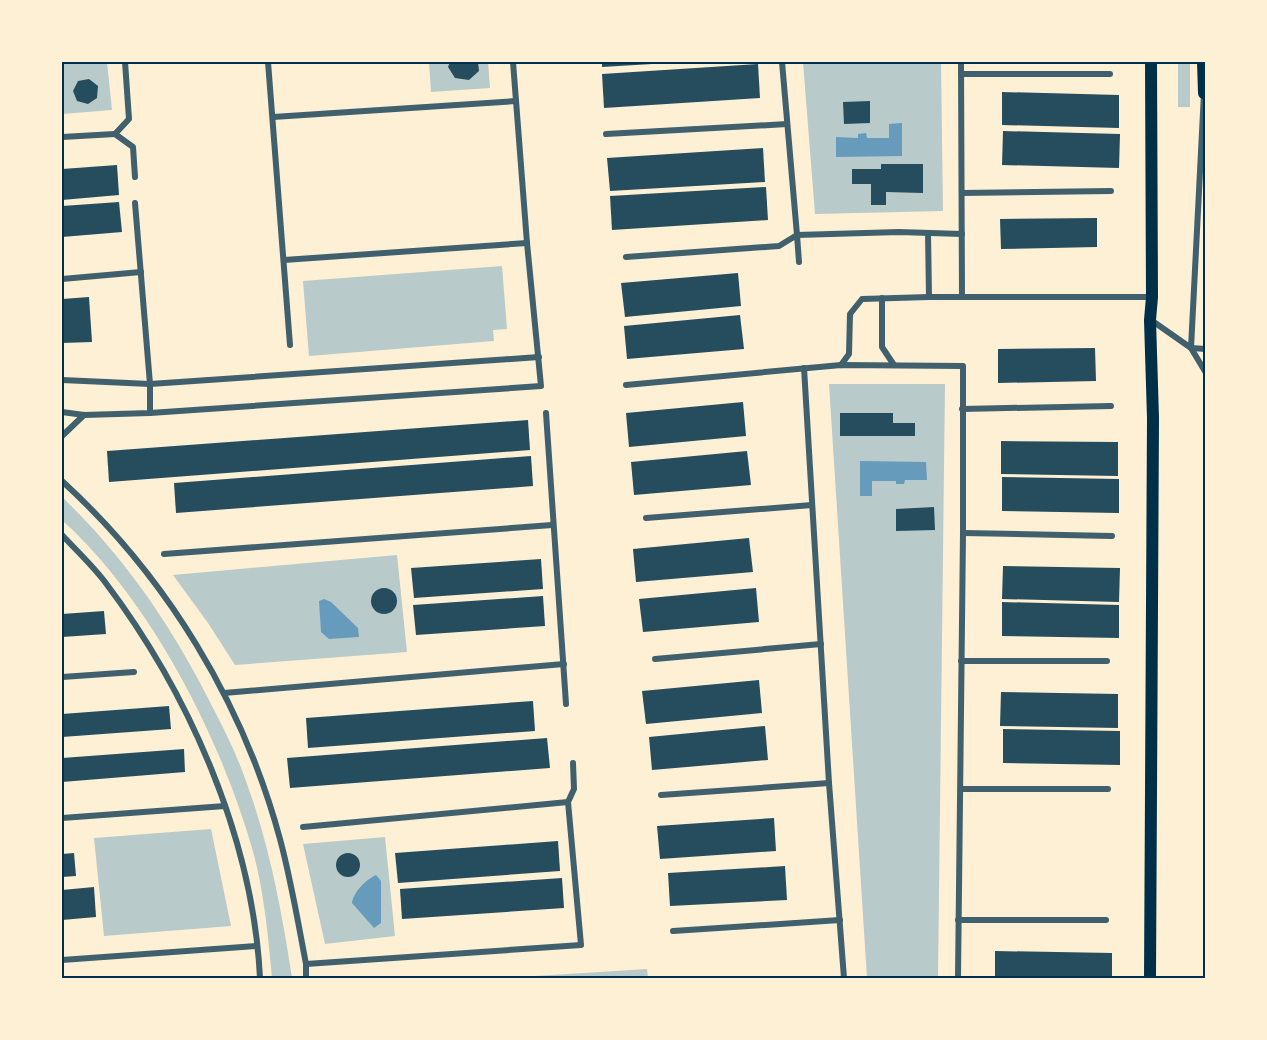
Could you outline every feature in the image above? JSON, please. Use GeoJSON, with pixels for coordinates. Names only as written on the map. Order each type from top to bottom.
{"type":"FeatureCollection","features":[{"type":"Feature","properties":{"kind":"main road"},"geometry":{"type":"LineString","coordinates":[[1150,978],[1153,417],[1150,320],[1152,297],[1151,62]]}},
{"type":"Feature","properties":{"kind":"main road"},"geometry":{"type":"LineString","coordinates":[[1151,82],[1160,62]]}},
{"type":"Feature","properties":{"kind":"main road"},"geometry":{"type":"LineString","coordinates":[[1203,62],[1204,93]]}},
{"type":"Feature","properties":{"kind":"street"},"geometry":{"type":"LineString","coordinates":[[115,134],[129,119],[125,62]]}},
{"type":"Feature","properties":{"kind":"street"},"geometry":{"type":"LineString","coordinates":[[268,62],[290,345]]}},
{"type":"Feature","properties":{"kind":"street"},"geometry":{"type":"LineString","coordinates":[[62,412],[84,415],[150,413],[541,387],[526,243],[513,62]]}},
{"type":"Feature","properties":{"kind":"street"},"geometry":{"type":"LineString","coordinates":[[782,62],[799,262]]}},
{"type":"Feature","properties":{"kind":"street"},"geometry":{"type":"LineString","coordinates":[[961,62],[962,297]]}},
{"type":"Feature","properties":{"kind":"street"},"geometry":{"type":"LineString","coordinates":[[961,74],[1110,74]]}},
{"type":"Feature","properties":{"kind":"street"},"geometry":{"type":"LineString","coordinates":[[1191,348],[1204,93]]}},
{"type":"Feature","properties":{"kind":"street"},"geometry":{"type":"LineString","coordinates":[[273,117],[516,101]]}},
{"type":"Feature","properties":{"kind":"street"},"geometry":{"type":"LineString","coordinates":[[606,134],[787,124]]}},
{"type":"Feature","properties":{"kind":"street"},"geometry":{"type":"LineString","coordinates":[[62,137],[115,134],[133,147],[135,177]]}},
{"type":"Feature","properties":{"kind":"street"},"geometry":{"type":"LineString","coordinates":[[962,193],[1111,191]]}},
{"type":"Feature","properties":{"kind":"street"},"geometry":{"type":"LineString","coordinates":[[135,203],[150,384],[150,413]]}},
{"type":"Feature","properties":{"kind":"street"},"geometry":{"type":"LineString","coordinates":[[626,257],[779,246],[797,235],[899,232],[962,234]]}},
{"type":"Feature","properties":{"kind":"street"},"geometry":{"type":"LineString","coordinates":[[928,233],[929,297]]}},
{"type":"Feature","properties":{"kind":"street"},"geometry":{"type":"LineString","coordinates":[[284,260],[526,243]]}},
{"type":"Feature","properties":{"kind":"street"},"geometry":{"type":"LineString","coordinates":[[62,279],[141,272]]}},
{"type":"Feature","properties":{"kind":"street"},"geometry":{"type":"LineString","coordinates":[[929,297],[1103,297]]}},
{"type":"Feature","properties":{"kind":"street"},"geometry":{"type":"LineString","coordinates":[[929,297],[1114,297]]}},
{"type":"Feature","properties":{"kind":"street"},"geometry":{"type":"LineString","coordinates":[[841,365],[849,354],[850,314],[862,299],[1152,297]]}},
{"type":"Feature","properties":{"kind":"street"},"geometry":{"type":"LineString","coordinates":[[882,298],[882,347],[894,365]]}},
{"type":"Feature","properties":{"kind":"street"},"geometry":{"type":"LineString","coordinates":[[1150,320],[1191,348],[1206,373]]}},
{"type":"Feature","properties":{"kind":"street"},"geometry":{"type":"LineString","coordinates":[[1191,348],[1206,349]]}},
{"type":"Feature","properties":{"kind":"street"},"geometry":{"type":"LineString","coordinates":[[62,380],[150,384],[538,357]]}},
{"type":"Feature","properties":{"kind":"street"},"geometry":{"type":"LineString","coordinates":[[626,385],[841,365],[963,366],[958,978]]}},
{"type":"Feature","properties":{"kind":"street"},"geometry":{"type":"LineString","coordinates":[[804,368],[843,978]]}},
{"type":"Feature","properties":{"kind":"street"},"geometry":{"type":"LineString","coordinates":[[962,409],[1111,406]]}},
{"type":"Feature","properties":{"kind":"street"},"geometry":{"type":"LineString","coordinates":[[546,413],[566,704]]}},
{"type":"Feature","properties":{"kind":"street"},"geometry":{"type":"LineString","coordinates":[[62,436],[84,415]]}},
{"type":"Feature","properties":{"kind":"street"},"geometry":{"type":"LineString","coordinates":[[62,481],[96,513],[151,576],[224,693],[245,739],[276,828],[293,897],[306,964],[306,978]]}},
{"type":"Feature","properties":{"kind":"street"},"geometry":{"type":"LineString","coordinates":[[646,518],[812,506]]}},
{"type":"Feature","properties":{"kind":"street"},"geometry":{"type":"LineString","coordinates":[[164,554],[552,525]]}},
{"type":"Feature","properties":{"kind":"street"},"geometry":{"type":"LineString","coordinates":[[963,533],[1112,536]]}},
{"type":"Feature","properties":{"kind":"street"},"geometry":{"type":"LineString","coordinates":[[62,536],[104,580],[147,644],[195,733],[225,806],[246,876],[260,978]]}},
{"type":"Feature","properties":{"kind":"street"},"geometry":{"type":"LineString","coordinates":[[655,659],[821,644]]}},
{"type":"Feature","properties":{"kind":"street"},"geometry":{"type":"LineString","coordinates":[[961,661],[1107,661]]}},
{"type":"Feature","properties":{"kind":"street"},"geometry":{"type":"LineString","coordinates":[[224,693],[564,664]]}},
{"type":"Feature","properties":{"kind":"street"},"geometry":{"type":"LineString","coordinates":[[62,677],[134,672]]}},
{"type":"Feature","properties":{"kind":"street"},"geometry":{"type":"LineString","coordinates":[[306,964],[581,945],[568,802],[574,789],[573,763]]}},
{"type":"Feature","properties":{"kind":"street"},"geometry":{"type":"LineString","coordinates":[[661,795],[829,783]]}},
{"type":"Feature","properties":{"kind":"street"},"geometry":{"type":"LineString","coordinates":[[960,789],[1018,791],[1108,789]]}},
{"type":"Feature","properties":{"kind":"street"},"geometry":{"type":"LineString","coordinates":[[303,827],[568,802]]}},
{"type":"Feature","properties":{"kind":"street"},"geometry":{"type":"LineString","coordinates":[[62,818],[225,806]]}},
{"type":"Feature","properties":{"kind":"street"},"geometry":{"type":"LineString","coordinates":[[673,932],[840,920]]}},
{"type":"Feature","properties":{"kind":"street"},"geometry":{"type":"LineString","coordinates":[[958,920],[1106,920]]}},
{"type":"Feature","properties":{"kind":"street"},"geometry":{"type":"LineString","coordinates":[[62,960],[257,946]]}},
{"type":"Feature","properties":{"kind":"shaded area"},"geometry":{"type":"Polygon","coordinates":[[[62,62],[107,62],[112,110],[62,114],[62,62]]]}},
{"type":"Feature","properties":{"kind":"shaded area"},"geometry":{"type":"Polygon","coordinates":[[[429,62],[488,62],[490,88],[431,92],[429,62]]]}},
{"type":"Feature","properties":{"kind":"shaded area"},"geometry":{"type":"Polygon","coordinates":[[[803,62],[941,62],[943,211],[815,214],[803,62]]]}},
{"type":"Feature","properties":{"kind":"shaded area"},"geometry":{"type":"Polygon","coordinates":[[[1178,62],[1190,62],[1190,107],[1178,107],[1178,62]]]}},
{"type":"Feature","properties":{"kind":"shaded area"},"geometry":{"type":"Polygon","coordinates":[[[502,266],[507,329],[493,330],[494,341],[309,356],[303,281],[502,266]]]}},
{"type":"Feature","properties":{"kind":"shaded area"},"geometry":{"type":"Polygon","coordinates":[[[829,384],[945,384],[938,978],[867,978],[829,384]]]}},
{"type":"Feature","properties":{"kind":"shaded area"},"geometry":{"type":"Polygon","coordinates":[[[62,497],[107,544],[164,621],[197,677],[226,735],[243,774],[269,856],[292,978],[272,978],[263,896],[252,848],[238,804],[201,715],[178,671],[124,589],[94,552],[62,520],[62,497]]]}},
{"type":"Feature","properties":{"kind":"shaded area"},"geometry":{"type":"Polygon","coordinates":[[[397,555],[407,652],[235,665],[173,575],[397,555]]]}},
{"type":"Feature","properties":{"kind":"shaded area"},"geometry":{"type":"Polygon","coordinates":[[[211,829],[231,926],[104,936],[94,838],[211,829]]]}},
{"type":"Feature","properties":{"kind":"shaded area"},"geometry":{"type":"Polygon","coordinates":[[[385,837],[395,936],[325,944],[303,844],[385,837]]]}},
{"type":"Feature","properties":{"kind":"shaded area"},"geometry":{"type":"Polygon","coordinates":[[[647,969],[648,978],[504,978],[647,969]]]}},
{"type":"Feature","properties":{"kind":"water"},"geometry":{"type":"Polygon","coordinates":[[[902,123],[902,156],[836,157],[836,137],[858,138],[858,134],[866,133],[867,138],[889,138],[889,124],[902,123]]]}},
{"type":"Feature","properties":{"kind":"water"},"geometry":{"type":"Polygon","coordinates":[[[860,461],[926,462],[927,480],[905,480],[904,484],[896,484],[896,481],[872,481],[872,496],[860,496],[860,461]]]}},
{"type":"Feature","properties":{"kind":"water"},"geometry":{"type":"Polygon","coordinates":[[[324,599],[331,602],[358,628],[359,637],[329,639],[321,632],[319,601],[324,599]]]}},
{"type":"Feature","properties":{"kind":"water"},"geometry":{"type":"Polygon","coordinates":[[[376,875],[381,881],[381,923],[374,928],[352,903],[361,886],[376,875]]]}},
{"type":"Feature","properties":{"kind":"building"},"geometry":{"type":"Polygon","coordinates":[[[450,62],[478,62],[479,71],[469,80],[455,78],[448,67],[450,62]]]}},
{"type":"Feature","properties":{"kind":"building"},"geometry":{"type":"Polygon","coordinates":[[[602,62],[669,62],[669,63],[602,67],[602,62]]]}},
{"type":"Feature","properties":{"kind":"building"},"geometry":{"type":"Polygon","coordinates":[[[758,64],[760,98],[604,108],[602,74],[758,64]]]}},
{"type":"Feature","properties":{"kind":"building"},"geometry":{"type":"Polygon","coordinates":[[[89,79],[98,86],[97,98],[88,104],[77,101],[73,91],[78,81],[89,79]]]}},
{"type":"Feature","properties":{"kind":"building"},"geometry":{"type":"Polygon","coordinates":[[[1002,92],[1119,95],[1119,128],[1002,125],[1002,92]]]}},
{"type":"Feature","properties":{"kind":"building"},"geometry":{"type":"Polygon","coordinates":[[[870,101],[870,123],[844,124],[843,102],[870,101]]]}},
{"type":"Feature","properties":{"kind":"building"},"geometry":{"type":"Polygon","coordinates":[[[1003,131],[1120,134],[1119,168],[1002,165],[1003,131]]]}},
{"type":"Feature","properties":{"kind":"building"},"geometry":{"type":"Polygon","coordinates":[[[763,148],[765,182],[610,191],[607,158],[763,148]]]}},
{"type":"Feature","properties":{"kind":"building"},"geometry":{"type":"Polygon","coordinates":[[[881,164],[923,164],[923,193],[886,192],[886,205],[871,205],[871,184],[852,184],[852,169],[881,169],[881,164]]]}},
{"type":"Feature","properties":{"kind":"building"},"geometry":{"type":"Polygon","coordinates":[[[117,165],[119,195],[62,200],[62,169],[117,165]]]}},
{"type":"Feature","properties":{"kind":"building"},"geometry":{"type":"Polygon","coordinates":[[[766,187],[768,220],[612,230],[610,196],[766,187]]]}},
{"type":"Feature","properties":{"kind":"building"},"geometry":{"type":"Polygon","coordinates":[[[119,202],[122,232],[62,237],[62,206],[119,202]]]}},
{"type":"Feature","properties":{"kind":"building"},"geometry":{"type":"Polygon","coordinates":[[[1097,218],[1097,247],[1001,249],[1000,219],[1097,218]]]}},
{"type":"Feature","properties":{"kind":"building"},"geometry":{"type":"Polygon","coordinates":[[[738,273],[741,306],[625,317],[621,283],[738,273]]]}},
{"type":"Feature","properties":{"kind":"building"},"geometry":{"type":"Polygon","coordinates":[[[89,297],[92,342],[62,343],[62,299],[89,297]]]}},
{"type":"Feature","properties":{"kind":"building"},"geometry":{"type":"Polygon","coordinates":[[[740,315],[744,349],[627,359],[624,326],[740,315]]]}},
{"type":"Feature","properties":{"kind":"building"},"geometry":{"type":"Polygon","coordinates":[[[1095,348],[1096,381],[998,383],[998,349],[1095,348]]]}},
{"type":"Feature","properties":{"kind":"building"},"geometry":{"type":"Polygon","coordinates":[[[743,402],[746,436],[629,447],[626,413],[743,402]]]}},
{"type":"Feature","properties":{"kind":"building"},"geometry":{"type":"Polygon","coordinates":[[[840,413],[893,413],[893,423],[915,423],[915,436],[840,436],[840,413]]]}},
{"type":"Feature","properties":{"kind":"building"},"geometry":{"type":"Polygon","coordinates":[[[528,420],[530,450],[109,482],[107,451],[528,420]]]}},
{"type":"Feature","properties":{"kind":"building"},"geometry":{"type":"Polygon","coordinates":[[[1001,441],[1118,442],[1118,476],[1001,474],[1001,441]]]}},
{"type":"Feature","properties":{"kind":"building"},"geometry":{"type":"Polygon","coordinates":[[[747,451],[751,485],[634,495],[631,462],[747,451]]]}},
{"type":"Feature","properties":{"kind":"building"},"geometry":{"type":"Polygon","coordinates":[[[531,456],[533,486],[176,513],[174,483],[531,456]]]}},
{"type":"Feature","properties":{"kind":"building"},"geometry":{"type":"Polygon","coordinates":[[[1002,477],[1119,479],[1119,513],[1002,511],[1002,477]]]}},
{"type":"Feature","properties":{"kind":"building"},"geometry":{"type":"Polygon","coordinates":[[[934,507],[935,530],[896,531],[896,509],[934,507]]]}},
{"type":"Feature","properties":{"kind":"building"},"geometry":{"type":"Polygon","coordinates":[[[749,538],[753,572],[636,582],[633,549],[749,538]]]}},
{"type":"Feature","properties":{"kind":"building"},"geometry":{"type":"Polygon","coordinates":[[[541,559],[543,589],[414,598],[411,568],[541,559]]]}},
{"type":"Feature","properties":{"kind":"building"},"geometry":{"type":"Polygon","coordinates":[[[1003,566],[1120,568],[1119,602],[1002,599],[1003,566]]]}},
{"type":"Feature","properties":{"kind":"building"},"geometry":{"type":"Polygon","coordinates":[[[384,588],[393,592],[397,601],[393,610],[384,614],[375,610],[371,601],[375,592],[384,588]]]}},
{"type":"Feature","properties":{"kind":"building"},"geometry":{"type":"Polygon","coordinates":[[[756,588],[759,622],[643,632],[639,599],[756,588]]]}},
{"type":"Feature","properties":{"kind":"building"},"geometry":{"type":"Polygon","coordinates":[[[543,596],[545,626],[416,635],[413,605],[543,596]]]}},
{"type":"Feature","properties":{"kind":"building"},"geometry":{"type":"Polygon","coordinates":[[[1002,602],[1119,605],[1119,638],[1002,636],[1002,602]]]}},
{"type":"Feature","properties":{"kind":"building"},"geometry":{"type":"Polygon","coordinates":[[[104,611],[106,634],[62,637],[62,614],[104,611]]]}},
{"type":"Feature","properties":{"kind":"building"},"geometry":{"type":"Polygon","coordinates":[[[759,680],[762,713],[646,724],[642,691],[759,680]]]}},
{"type":"Feature","properties":{"kind":"building"},"geometry":{"type":"Polygon","coordinates":[[[1001,692],[1118,694],[1118,728],[1000,726],[1001,692]]]}},
{"type":"Feature","properties":{"kind":"building"},"geometry":{"type":"Polygon","coordinates":[[[533,701],[535,731],[308,748],[306,718],[533,701]]]}},
{"type":"Feature","properties":{"kind":"building"},"geometry":{"type":"Polygon","coordinates":[[[169,706],[171,729],[62,737],[62,714],[169,706]]]}},
{"type":"Feature","properties":{"kind":"building"},"geometry":{"type":"Polygon","coordinates":[[[765,726],[768,760],[652,770],[649,737],[765,726]]]}},
{"type":"Feature","properties":{"kind":"building"},"geometry":{"type":"Polygon","coordinates":[[[1003,729],[1120,731],[1120,765],[1003,763],[1003,729]]]}},
{"type":"Feature","properties":{"kind":"building"},"geometry":{"type":"Polygon","coordinates":[[[547,738],[550,768],[290,788],[287,758],[547,738]]]}},
{"type":"Feature","properties":{"kind":"building"},"geometry":{"type":"Polygon","coordinates":[[[184,749],[185,772],[62,782],[62,758],[184,749]]]}},
{"type":"Feature","properties":{"kind":"building"},"geometry":{"type":"Polygon","coordinates":[[[774,818],[776,851],[660,859],[657,826],[774,818]]]}},
{"type":"Feature","properties":{"kind":"building"},"geometry":{"type":"Polygon","coordinates":[[[558,841],[560,871],[398,883],[395,853],[558,841]]]}},
{"type":"Feature","properties":{"kind":"building"},"geometry":{"type":"Polygon","coordinates":[[[74,853],[76,876],[62,877],[62,854],[74,853]]]}},
{"type":"Feature","properties":{"kind":"building"},"geometry":{"type":"Polygon","coordinates":[[[348,853],[353,854],[359,860],[359,870],[353,876],[348,877],[343,876],[337,870],[336,865],[337,860],[343,854],[348,853]]]}},
{"type":"Feature","properties":{"kind":"building"},"geometry":{"type":"Polygon","coordinates":[[[785,866],[787,900],[670,906],[668,873],[785,866]]]}},
{"type":"Feature","properties":{"kind":"building"},"geometry":{"type":"Polygon","coordinates":[[[562,878],[564,908],[402,919],[400,889],[562,878]]]}},
{"type":"Feature","properties":{"kind":"building"},"geometry":{"type":"Polygon","coordinates":[[[94,887],[96,917],[62,920],[62,890],[94,887]]]}},
{"type":"Feature","properties":{"kind":"building"},"geometry":{"type":"Polygon","coordinates":[[[995,951],[1112,953],[1112,978],[995,978],[995,951]]]}}]}
